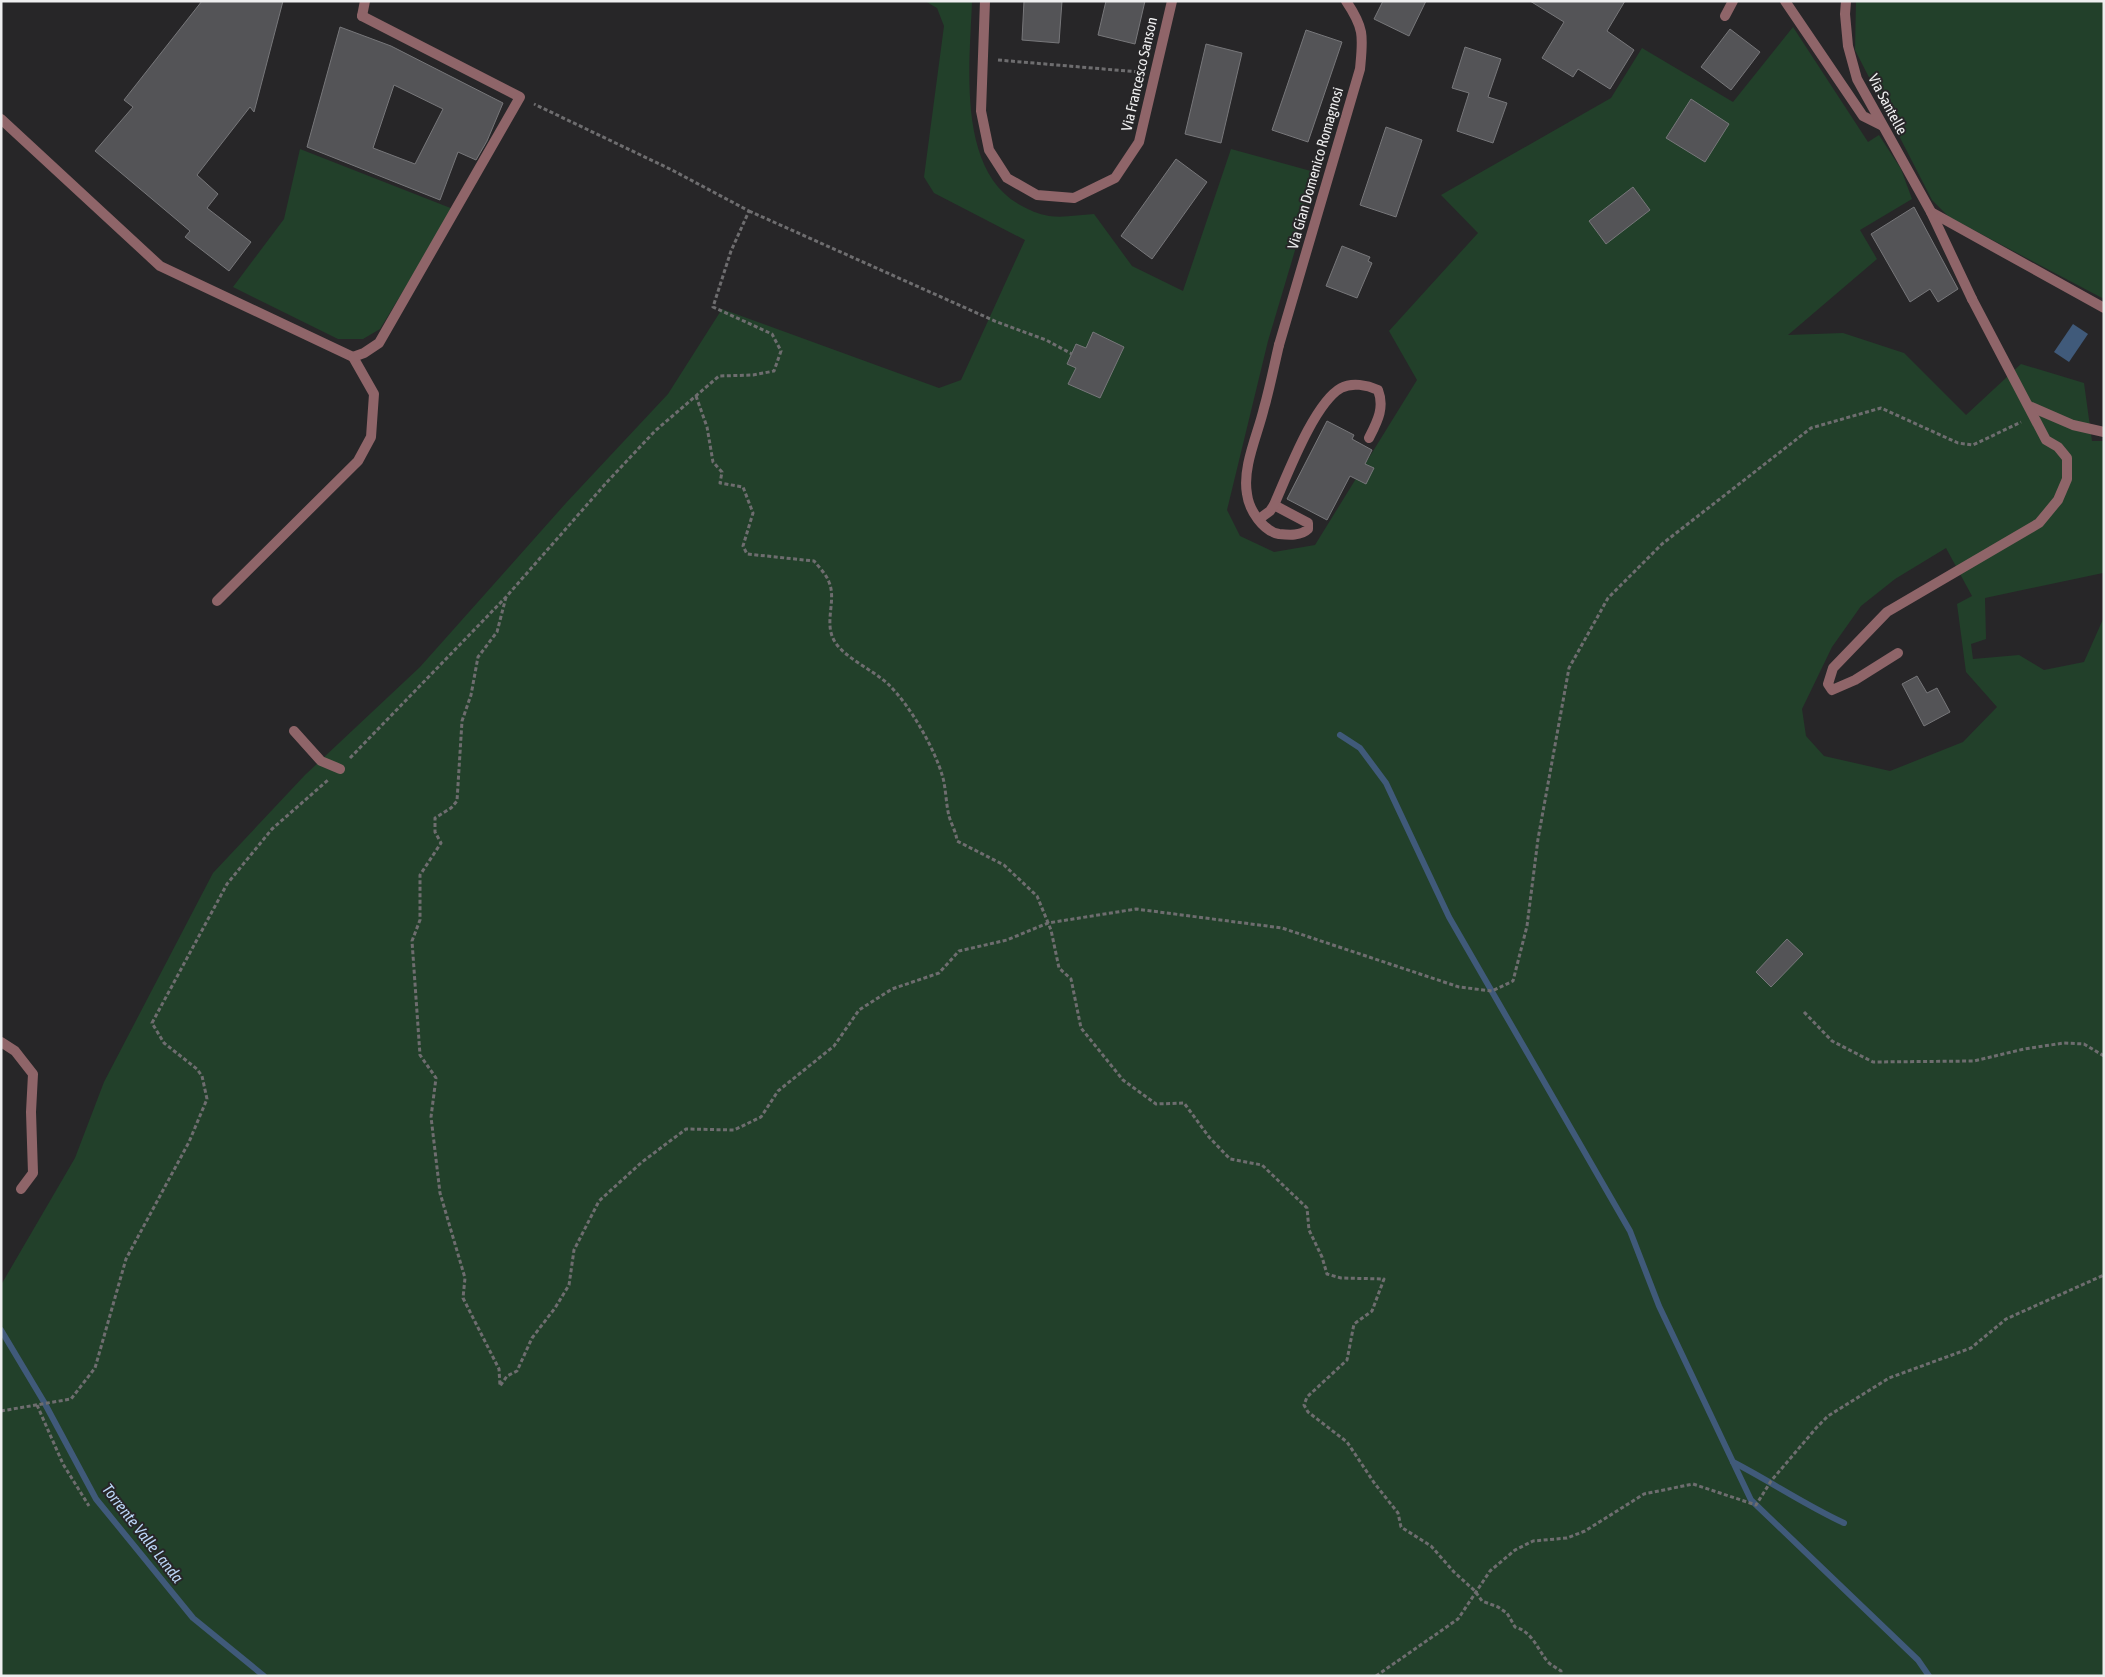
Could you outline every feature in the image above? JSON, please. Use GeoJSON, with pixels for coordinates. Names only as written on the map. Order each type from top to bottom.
{"type":"FeatureCollection","features":[{"type":"Feature","properties":{"kind":"street"},"geometry":{"type":"LineString","coordinates":[[1,118],[160,266],[353,356],[364,354],[379,343],[520,96],[362,16],[366,1]]}},
{"type":"Feature","properties":{"kind":"street","name":"Via Francesco Sanson"},"geometry":{"type":"LineString","coordinates":[[985,1],[981,111],[988,150],[1007,178],[1037,195],[1074,198],[1115,178],[1139,142],[1172,1]]}},
{"type":"Feature","properties":{"kind":"street","name":"Via Gian Domenico Romagnosi"},"geometry":{"type":"LineString","coordinates":[[1259,519],[1251,509],[1246,494],[1247,472],[1279,344],[1360,69],[1363,41],[1359,20],[1346,1]]}},
{"type":"Feature","properties":{"kind":"street"},"geometry":{"type":"LineString","coordinates":[[1725,16],[1733,1]]}},
{"type":"Feature","properties":{"kind":"street"},"geometry":{"type":"LineString","coordinates":[[1785,1],[1863,116],[1882,125]]}},
{"type":"Feature","properties":{"kind":"street","name":"Via Santelle"},"geometry":{"type":"LineString","coordinates":[[1846,1],[1845,14],[1848,46],[1856,79],[1931,212],[1972,298],[2046,440],[2058,447],[2067,458],[2067,479],[2058,500],[2039,523],[1980,560],[1941,578],[1887,612],[1833,668],[1828,684],[1832,690],[1840,687],[1855,680],[1898,653]]}},
{"type":"Feature","properties":{"kind":"street"},"geometry":{"type":"LineString","coordinates":[[1931,212],[2104,308]]}},
{"type":"Feature","properties":{"kind":"street"},"geometry":{"type":"LineString","coordinates":[[218,601],[358,461],[371,437],[374,394],[353,356]]}},
{"type":"Feature","properties":{"kind":"street"},"geometry":{"type":"LineString","coordinates":[[1274,505],[1302,518],[1308,523],[1308,529],[1294,535],[1277,533],[1265,527],[1259,519],[1270,512],[1274,505],[1313,422],[1325,402],[1341,387],[1358,384],[1378,390],[1381,399],[1381,412],[1369,438]]}},
{"type":"Feature","properties":{"kind":"street"},"geometry":{"type":"LineString","coordinates":[[2031,411],[2073,425],[2104,432]]}},
{"type":"Feature","properties":{"kind":"street"},"geometry":{"type":"LineString","coordinates":[[294,731],[321,761],[340,769]]}},
{"type":"Feature","properties":{"kind":"street"},"geometry":{"type":"LineString","coordinates":[[1,1042],[15,1051],[33,1074],[31,1112],[33,1173],[21,1189]]}},
{"type":"Feature","properties":{"kind":"path"},"geometry":{"type":"LineString","coordinates":[[982,59],[1155,74]]}},
{"type":"Feature","properties":{"kind":"path"},"geometry":{"type":"LineString","coordinates":[[520,96],[672,170],[749,211],[997,322],[1046,340],[1072,354]]}},
{"type":"Feature","properties":{"kind":"path"},"geometry":{"type":"LineString","coordinates":[[1,1411],[71,1399],[95,1368],[126,1259],[189,1142],[207,1100],[202,1076],[197,1069],[164,1043],[152,1022],[227,884],[272,829],[340,769],[506,597],[655,431],[719,376],[753,375],[774,371],[781,351],[772,334],[728,316],[713,307],[731,251],[749,211]]}},
{"type":"Feature","properties":{"kind":"path"},"geometry":{"type":"LineString","coordinates":[[696,396],[706,427],[713,462],[722,472],[720,483],[743,487],[753,513],[743,546],[747,554],[814,561],[830,584],[829,620],[834,642],[853,659],[872,670],[888,684],[911,711],[943,778],[949,818],[955,827],[957,841],[1004,865],[1037,896],[1048,923],[1059,968],[1070,979],[1081,1028],[1123,1080],[1156,1104],[1184,1103],[1209,1137],[1230,1159],[1262,1165],[1288,1189],[1306,1208],[1309,1230],[1327,1274],[1341,1278],[1384,1279],[1372,1311],[1354,1324],[1347,1360],[1308,1397],[1304,1405],[1308,1412],[1347,1442],[1375,1484],[1398,1513],[1401,1527],[1431,1546],[1454,1572],[1475,1591],[1482,1601],[1498,1607],[1507,1613],[1514,1626],[1520,1628],[1535,1641],[1549,1663],[1562,1671],[1561,1676]]}},
{"type":"Feature","properties":{"kind":"path"},"geometry":{"type":"LineString","coordinates":[[506,597],[497,632],[478,657],[471,695],[462,721],[457,800],[451,808],[435,818],[435,832],[441,844],[420,875],[420,920],[412,941],[420,1056],[436,1078],[431,1117],[440,1193],[466,1278],[463,1298],[499,1369],[500,1386],[508,1376],[517,1371],[532,1338],[555,1308],[569,1285],[574,1250],[599,1202],[642,1162],[686,1130],[734,1130],[761,1117],[778,1091],[834,1046],[859,1010],[892,989],[938,973],[959,951],[1007,940],[1048,923],[1136,909],[1282,928],[1459,987],[1492,991],[1513,981],[1526,926],[1538,839],[1569,668],[1608,598],[1662,544],[1812,428],[1881,408],[1958,443],[1973,445],[1995,436],[2031,411]]}},
{"type":"Feature","properties":{"kind":"path"},"geometry":{"type":"LineString","coordinates":[[1804,1012],[1832,1041],[1872,1062],[1974,1061],[2024,1049],[2064,1043],[2084,1044],[2104,1056]]}},
{"type":"Feature","properties":{"kind":"path"},"geometry":{"type":"LineString","coordinates":[[1376,1676],[1458,1619],[1490,1571],[1515,1550],[1533,1541],[1567,1538],[1585,1531],[1644,1494],[1693,1484],[1756,1505],[1771,1482],[1828,1416],[1889,1378],[1971,1348],[2006,1319],[2104,1275]]}},
{"type":"Feature","properties":{"kind":"path"},"geometry":{"type":"LineString","coordinates":[[37,1405],[62,1464],[89,1506]]}},
{"type":"Feature","properties":{"kind":"green space"},"geometry":{"type":"Polygon","coordinates":[[[925,1],[972,1],[969,83],[971,113],[976,141],[985,167],[999,188],[1020,205],[1041,214],[1060,217],[1094,214],[1132,266],[1183,291],[1231,149],[1318,173],[1268,341],[1227,510],[1240,536],[1274,552],[1315,545],[1417,380],[1389,331],[1478,233],[1441,195],[1611,98],[1642,48],[1733,102],[1793,27],[1868,142],[1879,135],[1901,169],[1912,199],[1860,230],[1877,259],[1788,335],[1843,333],[1904,353],[1966,415],[2021,364],[2084,383],[2092,441],[2104,441],[2104,576],[2103,573],[1985,598],[1986,639],[1971,644],[1973,659],[2019,655],[2044,670],[2084,662],[2104,617],[2104,1676],[1,1676],[1,1285],[75,1158],[104,1082],[213,873],[305,775],[420,667],[566,503],[668,394],[722,309],[939,388],[961,380],[1025,240],[934,193],[924,177],[944,26],[937,8],[925,1]],[[1946,548],[1895,579],[1861,606],[1832,647],[1802,709],[1806,736],[1824,756],[1890,771],[1963,742],[1997,707],[1966,672],[1957,604],[1972,596],[1946,548]]]}},
{"type":"Feature","properties":{"kind":"green space"},"geometry":{"type":"Polygon","coordinates":[[[1856,1],[2104,1],[2104,299],[1949,217],[1932,200],[1855,50],[1856,1]]]}},
{"type":"Feature","properties":{"kind":"green space"},"geometry":{"type":"Polygon","coordinates":[[[300,149],[453,209],[380,329],[363,339],[338,339],[233,287],[284,219],[300,149]]]}},
{"type":"Feature","properties":{"kind":"water"},"geometry":{"type":"Polygon","coordinates":[[[2073,324],[2088,334],[2069,362],[2054,352],[2073,324]]]}},
{"type":"Feature","properties":{"kind":"building"},"geometry":{"type":"Polygon","coordinates":[[[202,1],[283,1],[254,112],[250,107],[197,175],[218,194],[207,208],[251,242],[229,271],[185,237],[190,231],[95,151],[133,107],[124,100],[202,1]]]}},
{"type":"Feature","properties":{"kind":"building"},"geometry":{"type":"Polygon","coordinates":[[[1024,1],[1062,1],[1059,43],[1022,40],[1024,1]]]}},
{"type":"Feature","properties":{"kind":"building"},"geometry":{"type":"Polygon","coordinates":[[[1106,1],[1145,1],[1135,44],[1098,35],[1106,1]]]}},
{"type":"Feature","properties":{"kind":"building"},"geometry":{"type":"Polygon","coordinates":[[[1383,1],[1426,1],[1409,36],[1374,19],[1383,1]]]}},
{"type":"Feature","properties":{"kind":"building"},"geometry":{"type":"Polygon","coordinates":[[[1530,1],[1625,1],[1607,31],[1634,50],[1610,89],[1578,69],[1573,77],[1542,58],[1564,22],[1530,1]]]}},
{"type":"Feature","properties":{"kind":"building"},"geometry":{"type":"Polygon","coordinates":[[[340,27],[391,46],[503,103],[487,141],[476,160],[458,152],[440,200],[307,147],[340,27]],[[394,85],[373,148],[415,164],[443,109],[394,85]]]}},
{"type":"Feature","properties":{"kind":"building"},"geometry":{"type":"Polygon","coordinates":[[[1730,29],[1760,52],[1731,90],[1701,67],[1730,29]]]}},
{"type":"Feature","properties":{"kind":"building"},"geometry":{"type":"Polygon","coordinates":[[[1306,30],[1342,42],[1308,142],[1272,130],[1306,30]]]}},
{"type":"Feature","properties":{"kind":"building"},"geometry":{"type":"Polygon","coordinates":[[[1206,44],[1242,53],[1221,143],[1185,134],[1206,44]]]}},
{"type":"Feature","properties":{"kind":"building"},"geometry":{"type":"Polygon","coordinates":[[[1465,47],[1501,59],[1488,97],[1507,103],[1493,143],[1457,131],[1469,93],[1452,88],[1465,47]]]}},
{"type":"Feature","properties":{"kind":"building"},"geometry":{"type":"Polygon","coordinates":[[[1691,99],[1729,124],[1705,162],[1666,138],[1691,99]]]}},
{"type":"Feature","properties":{"kind":"building"},"geometry":{"type":"Polygon","coordinates":[[[1386,127],[1422,140],[1396,217],[1360,205],[1386,127]]]}},
{"type":"Feature","properties":{"kind":"building"},"geometry":{"type":"Polygon","coordinates":[[[1176,159],[1207,182],[1152,259],[1121,236],[1176,159]]]}},
{"type":"Feature","properties":{"kind":"building"},"geometry":{"type":"Polygon","coordinates":[[[1633,187],[1650,210],[1606,244],[1589,221],[1633,187]]]}},
{"type":"Feature","properties":{"kind":"building"},"geometry":{"type":"Polygon","coordinates":[[[1914,207],[1958,289],[1938,302],[1930,289],[1910,302],[1871,234],[1914,207]]]}},
{"type":"Feature","properties":{"kind":"building"},"geometry":{"type":"Polygon","coordinates":[[[1342,246],[1370,257],[1368,261],[1372,263],[1357,298],[1326,286],[1342,246]]]}},
{"type":"Feature","properties":{"kind":"building"},"geometry":{"type":"Polygon","coordinates":[[[1093,332],[1124,347],[1100,398],[1068,384],[1076,368],[1067,364],[1076,344],[1086,348],[1093,332]]]}},
{"type":"Feature","properties":{"kind":"building"},"geometry":{"type":"Polygon","coordinates":[[[1327,421],[1354,435],[1352,439],[1372,450],[1365,464],[1374,468],[1366,484],[1350,476],[1327,520],[1287,499],[1327,421]]]}},
{"type":"Feature","properties":{"kind":"building"},"geometry":{"type":"Polygon","coordinates":[[[1917,676],[1927,693],[1937,688],[1950,712],[1924,726],[1902,684],[1917,676]]]}},
{"type":"Feature","properties":{"kind":"building"},"geometry":{"type":"Polygon","coordinates":[[[1787,939],[1803,954],[1771,987],[1756,972],[1787,939]]]}},
{"type":"Feature","properties":{"kind":"waterway"},"geometry":{"type":"LineString","coordinates":[[1340,735],[1360,748],[1386,783],[1449,917],[1630,1231],[1659,1306],[1751,1500],[1918,1660],[1929,1676]]}},
{"type":"Feature","properties":{"kind":"waterway","name":"Torrente Valle Landa"},"geometry":{"type":"LineString","coordinates":[[1,1330],[44,1402],[96,1499],[193,1618],[264,1676]]}},
{"type":"Feature","properties":{"kind":"waterway"},"geometry":{"type":"LineString","coordinates":[[1733,1462],[1815,1509],[1844,1523]]}}]}
